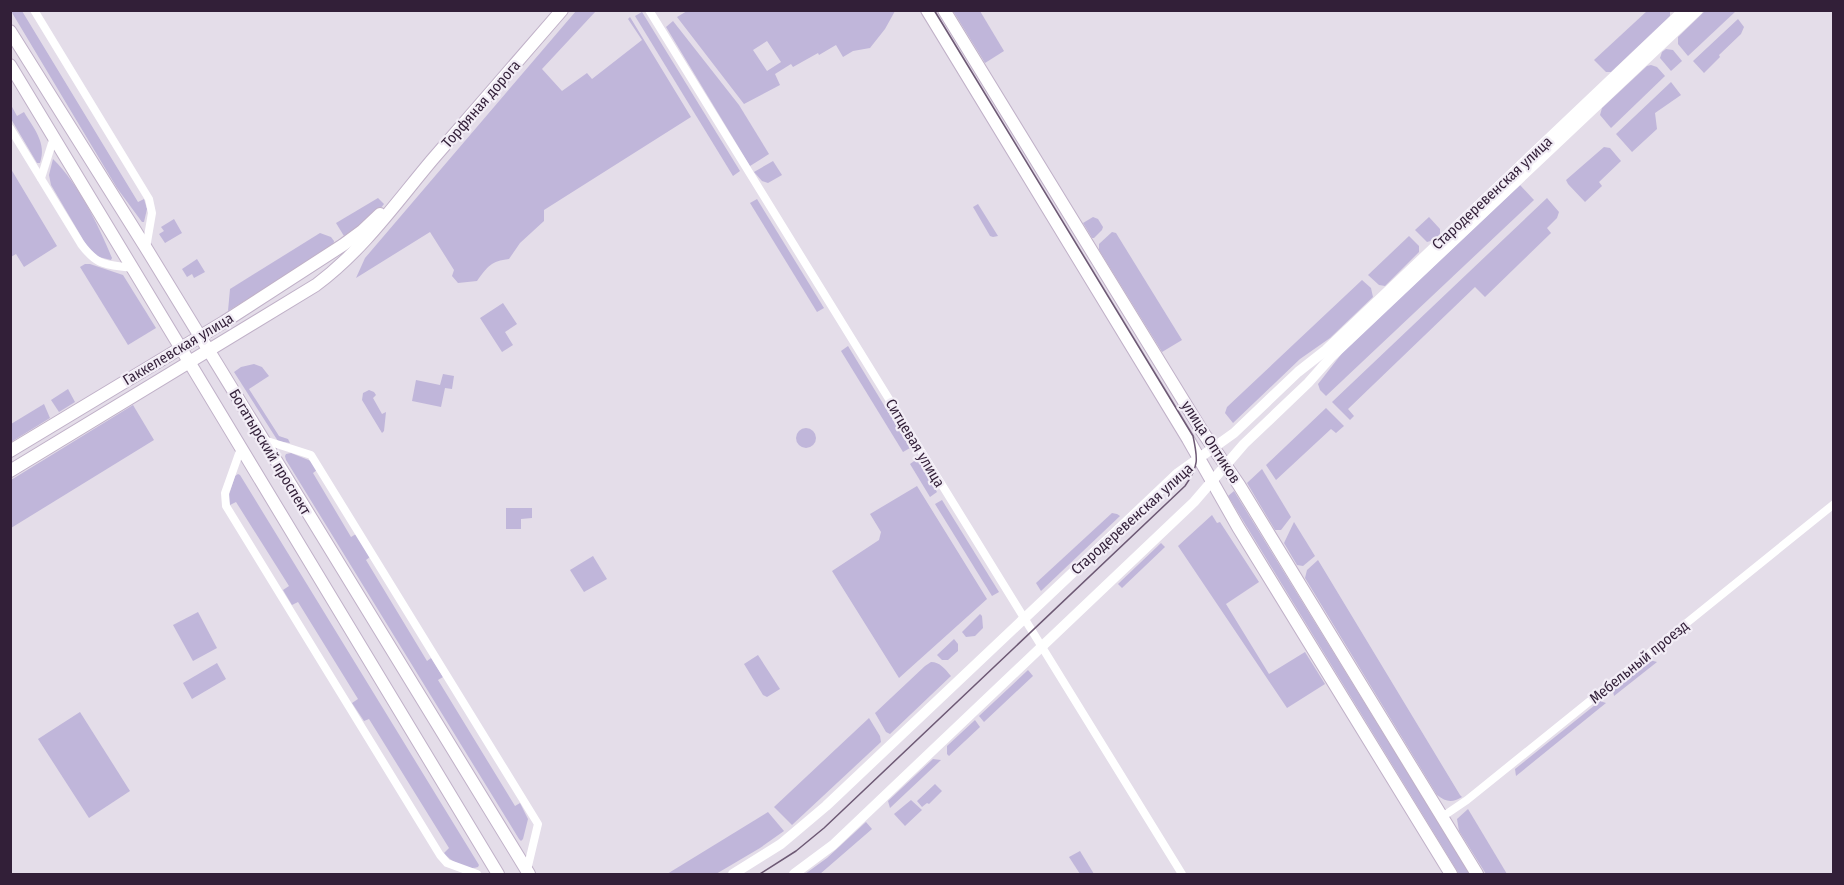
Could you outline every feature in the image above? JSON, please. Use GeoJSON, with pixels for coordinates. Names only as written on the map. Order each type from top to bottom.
{"type":"FeatureCollection","features":[{"type":"Feature","properties":{"kind":"main road","name":"Торфяная дорога"},"geometry":{"type":"LineString","coordinates":[[316,285],[352,255],[386,218],[401,197],[562,10]]}},
{"type":"Feature","properties":{"kind":"main road","name":"улица Оптиков"},"geometry":{"type":"LineString","coordinates":[[927,10],[1451,874]]}},
{"type":"Feature","properties":{"kind":"main road","name":"улица Оптиков"},"geometry":{"type":"LineString","coordinates":[[944,10],[1477,874]]}},
{"type":"Feature","properties":{"kind":"main road","name":"Богатырский проспект"},"geometry":{"type":"LineString","coordinates":[[10,31],[146,248],[528,872]]}},
{"type":"Feature","properties":{"kind":"main road","name":"Богатырский проспект"},"geometry":{"type":"LineString","coordinates":[[10,65],[498,874]]}},
{"type":"Feature","properties":{"kind":"main road","name":"Торфяная дорога"},"geometry":{"type":"LineString","coordinates":[[343,245],[401,197]]}},
{"type":"Feature","properties":{"kind":"main road","name":"Гаккелевская улица"},"geometry":{"type":"LineString","coordinates":[[10,452],[343,245]]}},
{"type":"Feature","properties":{"kind":"main road","name":"Гаккелевская улица"},"geometry":{"type":"LineString","coordinates":[[10,471],[316,285]]}},
{"type":"Feature","properties":{"kind":"street"},"geometry":{"type":"LineString","coordinates":[[34,10],[149,199],[152,213],[146,248]]}},
{"type":"Feature","properties":{"kind":"street","name":"Ситцевая улица"},"geometry":{"type":"LineString","coordinates":[[649,10],[1182,874]]}},
{"type":"Feature","properties":{"kind":"street","name":"Стародеревенская улица"},"geometry":{"type":"LineString","coordinates":[[733,874],[781,844],[826,806],[1169,481],[1234,433],[1298,372],[1326,350],[1684,10]]}},
{"type":"Feature","properties":{"kind":"street","name":"Стародеревенская улица"},"geometry":{"type":"LineString","coordinates":[[794,874],[833,844],[1194,502],[1244,444],[1308,383],[1332,356],[1698,10]]}},
{"type":"Feature","properties":{"kind":"street"},"geometry":{"type":"LineString","coordinates":[[10,128],[90,257],[102,263],[132,268]]}},
{"type":"Feature","properties":{"kind":"street"},"geometry":{"type":"LineString","coordinates":[[41,178],[54,137]]}},
{"type":"Feature","properties":{"kind":"street"},"geometry":{"type":"LineString","coordinates":[[262,439],[311,455],[538,825],[528,872]]}},
{"type":"Feature","properties":{"kind":"street"},"geometry":{"type":"LineString","coordinates":[[241,448],[225,493],[226,506],[440,855],[447,863],[477,874]]}},
{"type":"Feature","properties":{"kind":"street","name":"Мебельный проезд"},"geometry":{"type":"LineString","coordinates":[[1442,817],[1467,800],[1833,504]]}},
{"type":"Feature","properties":{"kind":"shaded area"},"geometry":{"type":"Polygon","coordinates":[[[895,10],[885,29],[870,48],[853,51],[843,57],[836,45],[793,67],[791,64],[775,74],[780,85],[744,104],[677,17],[687,11],[895,10]],[[767,41],[753,50],[767,71],[781,62],[767,41]]]}},
{"type":"Feature","properties":{"kind":"shaded area"},"geometry":{"type":"Polygon","coordinates":[[[1706,10],[1736,11],[1688,56],[1678,44],[1678,37],[1706,10]]]}},
{"type":"Feature","properties":{"kind":"shaded area"},"geometry":{"type":"Polygon","coordinates":[[[11,11],[22,11],[138,202],[144,199],[147,209],[144,222],[117,188],[11,11]]]}},
{"type":"Feature","properties":{"kind":"shaded area"},"geometry":{"type":"Polygon","coordinates":[[[576,11],[596,11],[542,69],[562,91],[587,73],[592,79],[642,40],[628,19],[630,17],[691,117],[544,210],[544,221],[520,243],[509,259],[490,265],[477,281],[458,283],[452,276],[454,270],[430,232],[356,278],[365,258],[576,11]]]}},
{"type":"Feature","properties":{"kind":"shaded area"},"geometry":{"type":"Polygon","coordinates":[[[953,11],[980,11],[1004,51],[985,63],[953,11]]]}},
{"type":"Feature","properties":{"kind":"shaded area"},"geometry":{"type":"Polygon","coordinates":[[[1647,11],[1670,11],[1670,16],[1611,72],[1606,72],[1594,60],[1647,11]]]}},
{"type":"Feature","properties":{"kind":"shaded area"},"geometry":{"type":"Polygon","coordinates":[[[642,12],[740,171],[733,176],[635,16],[642,12]]]}},
{"type":"Feature","properties":{"kind":"shaded area"},"geometry":{"type":"Polygon","coordinates":[[[1738,19],[1744,27],[1741,34],[1704,73],[1693,61],[1738,19]]]}},
{"type":"Feature","properties":{"kind":"shaded area"},"geometry":{"type":"Polygon","coordinates":[[[673,21],[739,105],[769,154],[750,166],[666,27],[673,21]]]}},
{"type":"Feature","properties":{"kind":"shaded area"},"geometry":{"type":"Polygon","coordinates":[[[1666,49],[1673,50],[1682,61],[1671,71],[1660,58],[1666,49]]]}},
{"type":"Feature","properties":{"kind":"shaded area"},"geometry":{"type":"Polygon","coordinates":[[[1647,66],[1657,67],[1665,76],[1611,128],[1600,115],[1602,108],[1647,66]]]}},
{"type":"Feature","properties":{"kind":"shaded area"},"geometry":{"type":"Polygon","coordinates":[[[1671,82],[1681,95],[1655,113],[1657,129],[1632,152],[1616,134],[1671,82]]]}},
{"type":"Feature","properties":{"kind":"shaded area"},"geometry":{"type":"Polygon","coordinates":[[[11,105],[17,116],[24,112],[38,136],[42,149],[40,163],[37,163],[11,119],[11,105]]]}},
{"type":"Feature","properties":{"kind":"shaded area"},"geometry":{"type":"Polygon","coordinates":[[[1604,147],[1610,148],[1621,161],[1599,182],[1602,186],[1585,202],[1566,180],[1604,147]]]}},
{"type":"Feature","properties":{"kind":"shaded area"},"geometry":{"type":"Polygon","coordinates":[[[53,159],[72,181],[94,218],[111,260],[99,257],[88,248],[51,185],[49,175],[53,159]]]}},
{"type":"Feature","properties":{"kind":"shaded area"},"geometry":{"type":"Polygon","coordinates":[[[773,161],[782,175],[768,183],[762,181],[754,172],[773,161]]]}},
{"type":"Feature","properties":{"kind":"shaded area"},"geometry":{"type":"Polygon","coordinates":[[[11,169],[57,246],[24,267],[16,254],[11,257],[11,169]]]}},
{"type":"Feature","properties":{"kind":"shaded area"},"geometry":{"type":"Polygon","coordinates":[[[1520,185],[1534,200],[1326,396],[1318,384],[1343,352],[1520,185]]]}},
{"type":"Feature","properties":{"kind":"shaded area"},"geometry":{"type":"Polygon","coordinates":[[[378,198],[384,204],[373,218],[344,236],[336,223],[378,198]]]}},
{"type":"Feature","properties":{"kind":"shaded area"},"geometry":{"type":"Polygon","coordinates":[[[1547,198],[1559,212],[1557,218],[1547,228],[1551,233],[1485,297],[1475,287],[1348,409],[1354,416],[1350,420],[1332,402],[1547,198]]]}},
{"type":"Feature","properties":{"kind":"shaded area"},"geometry":{"type":"Polygon","coordinates":[[[757,199],[824,308],[817,312],[750,203],[757,199]]]}},
{"type":"Feature","properties":{"kind":"shaded area"},"geometry":{"type":"Polygon","coordinates":[[[978,204],[998,236],[990,236],[973,207],[978,204]]]}},
{"type":"Feature","properties":{"kind":"shaded area"},"geometry":{"type":"Polygon","coordinates":[[[1093,217],[1098,219],[1103,227],[1092,238],[1083,223],[1093,217]]]}},
{"type":"Feature","properties":{"kind":"shaded area"},"geometry":{"type":"Polygon","coordinates":[[[1429,217],[1440,229],[1440,234],[1434,240],[1427,242],[1415,230],[1429,217]]]}},
{"type":"Feature","properties":{"kind":"shaded area"},"geometry":{"type":"Polygon","coordinates":[[[174,219],[182,233],[165,243],[159,234],[164,231],[161,227],[174,219]]]}},
{"type":"Feature","properties":{"kind":"shaded area"},"geometry":{"type":"Polygon","coordinates":[[[1112,232],[1116,233],[1182,340],[1162,352],[1099,250],[1099,244],[1112,232]]]}},
{"type":"Feature","properties":{"kind":"shaded area"},"geometry":{"type":"Polygon","coordinates":[[[320,233],[331,237],[334,241],[333,247],[228,311],[230,289],[320,233]]]}},
{"type":"Feature","properties":{"kind":"shaded area"},"geometry":{"type":"Polygon","coordinates":[[[1409,236],[1419,246],[1419,252],[1385,286],[1379,285],[1368,275],[1409,236]]]}},
{"type":"Feature","properties":{"kind":"shaded area"},"geometry":{"type":"Polygon","coordinates":[[[197,259],[205,272],[194,278],[192,274],[187,277],[182,269],[197,259]]]}},
{"type":"Feature","properties":{"kind":"shaded area"},"geometry":{"type":"Polygon","coordinates":[[[85,264],[123,275],[156,328],[128,345],[80,267],[85,264]]]}},
{"type":"Feature","properties":{"kind":"shaded area"},"geometry":{"type":"Polygon","coordinates":[[[1362,280],[1371,288],[1373,297],[1330,338],[1300,359],[1233,423],[1225,413],[1227,407],[1362,280]]]}},
{"type":"Feature","properties":{"kind":"shaded area"},"geometry":{"type":"Polygon","coordinates":[[[503,303],[517,324],[505,332],[513,345],[502,352],[480,318],[503,303]]]}},
{"type":"Feature","properties":{"kind":"shaded area"},"geometry":{"type":"Polygon","coordinates":[[[848,346],[910,448],[903,452],[841,351],[848,346]]]}},
{"type":"Feature","properties":{"kind":"shaded area"},"geometry":{"type":"Polygon","coordinates":[[[254,364],[262,367],[269,376],[249,389],[279,436],[288,439],[290,443],[278,441],[234,372],[241,367],[254,364]]]}},
{"type":"Feature","properties":{"kind":"shaded area"},"geometry":{"type":"Polygon","coordinates":[[[443,374],[454,376],[452,389],[445,388],[441,407],[412,401],[416,380],[440,385],[443,374]]]}},
{"type":"Feature","properties":{"kind":"shaded area"},"geometry":{"type":"Polygon","coordinates":[[[68,389],[75,402],[59,412],[51,400],[68,389]]]}},
{"type":"Feature","properties":{"kind":"shaded area"},"geometry":{"type":"Polygon","coordinates":[[[369,390],[376,395],[373,398],[382,414],[386,412],[382,433],[362,400],[363,393],[369,390]]]}},
{"type":"Feature","properties":{"kind":"shaded area"},"geometry":{"type":"Polygon","coordinates":[[[44,404],[50,418],[11,442],[11,424],[44,404]]]}},
{"type":"Feature","properties":{"kind":"shaded area"},"geometry":{"type":"Polygon","coordinates":[[[133,405],[154,440],[11,528],[11,480],[133,405]]]}},
{"type":"Feature","properties":{"kind":"shaded area"},"geometry":{"type":"Polygon","coordinates":[[[1326,408],[1344,426],[1336,433],[1331,429],[1276,480],[1266,465],[1326,408]]]}},
{"type":"Feature","properties":{"kind":"shaded area"},"geometry":{"type":"Polygon","coordinates":[[[802,428],[810,428],[816,434],[816,442],[810,448],[802,448],[796,442],[796,434],[802,428]]]}},
{"type":"Feature","properties":{"kind":"shaded area"},"geometry":{"type":"Polygon","coordinates":[[[291,453],[311,461],[317,470],[313,473],[351,537],[356,534],[370,557],[366,560],[427,661],[431,658],[443,677],[438,680],[515,806],[520,803],[528,819],[521,841],[286,460],[286,454],[291,453]]]}},
{"type":"Feature","properties":{"kind":"shaded area"},"geometry":{"type":"Polygon","coordinates":[[[917,459],[937,492],[930,497],[910,464],[917,459]]]}},
{"type":"Feature","properties":{"kind":"shaded area"},"geometry":{"type":"Polygon","coordinates":[[[1262,469],[1291,517],[1281,530],[1275,530],[1247,483],[1262,469]]]}},
{"type":"Feature","properties":{"kind":"shaded area"},"geometry":{"type":"Polygon","coordinates":[[[238,474],[479,865],[478,867],[469,868],[460,865],[444,853],[449,848],[369,719],[364,721],[352,703],[358,699],[298,602],[292,605],[283,590],[289,586],[236,502],[230,505],[228,498],[235,476],[238,474]]]}},
{"type":"Feature","properties":{"kind":"shaded area"},"geometry":{"type":"Polygon","coordinates":[[[917,486],[987,599],[899,678],[832,571],[879,540],[881,532],[870,514],[917,486]]]}},
{"type":"Feature","properties":{"kind":"shaded area"},"geometry":{"type":"Polygon","coordinates":[[[1234,491],[1470,874],[1459,874],[1228,496],[1234,491]]]}},
{"type":"Feature","properties":{"kind":"shaded area"},"geometry":{"type":"Polygon","coordinates":[[[942,500],[999,592],[992,596],[935,504],[942,500]]]}},
{"type":"Feature","properties":{"kind":"shaded area"},"geometry":{"type":"Polygon","coordinates":[[[506,508],[532,508],[532,518],[521,519],[521,529],[506,529],[506,508]]]}},
{"type":"Feature","properties":{"kind":"shaded area"},"geometry":{"type":"Polygon","coordinates":[[[1112,513],[1120,516],[1041,591],[1036,583],[1112,513]]]}},
{"type":"Feature","properties":{"kind":"shaded area"},"geometry":{"type":"Polygon","coordinates":[[[1212,515],[1217,523],[1220,522],[1259,582],[1226,604],[1269,674],[1305,652],[1325,684],[1287,708],[1178,546],[1212,515]]]}},
{"type":"Feature","properties":{"kind":"shaded area"},"geometry":{"type":"Polygon","coordinates":[[[1294,522],[1315,556],[1303,566],[1297,565],[1284,543],[1294,522]]]}},
{"type":"Feature","properties":{"kind":"shaded area"},"geometry":{"type":"Polygon","coordinates":[[[1161,543],[1165,547],[1122,588],[1118,584],[1161,543]]]}},
{"type":"Feature","properties":{"kind":"shaded area"},"geometry":{"type":"Polygon","coordinates":[[[593,556],[607,579],[584,592],[570,570],[593,556]]]}},
{"type":"Feature","properties":{"kind":"shaded area"},"geometry":{"type":"Polygon","coordinates":[[[1318,560],[1462,797],[1449,801],[1437,795],[1305,578],[1307,570],[1318,560]]]}},
{"type":"Feature","properties":{"kind":"shaded area"},"geometry":{"type":"Polygon","coordinates":[[[198,612],[217,648],[193,661],[173,625],[198,612]]]}},
{"type":"Feature","properties":{"kind":"shaded area"},"geometry":{"type":"Polygon","coordinates":[[[980,614],[983,628],[975,636],[966,637],[962,632],[980,614]]]}},
{"type":"Feature","properties":{"kind":"shaded area"},"geometry":{"type":"Polygon","coordinates":[[[954,639],[958,644],[958,651],[948,660],[942,660],[937,655],[954,639]]]}},
{"type":"Feature","properties":{"kind":"shaded area"},"geometry":{"type":"Polygon","coordinates":[[[758,655],[780,689],[767,697],[763,695],[744,664],[758,655]]]}},
{"type":"Feature","properties":{"kind":"shaded area"},"geometry":{"type":"Polygon","coordinates":[[[1650,660],[1657,662],[1614,696],[1613,691],[1650,660]]]}},
{"type":"Feature","properties":{"kind":"shaded area"},"geometry":{"type":"Polygon","coordinates":[[[931,662],[940,665],[951,676],[890,734],[886,732],[875,713],[931,662]]]}},
{"type":"Feature","properties":{"kind":"shaded area"},"geometry":{"type":"Polygon","coordinates":[[[217,663],[226,679],[192,699],[183,683],[217,663]]]}},
{"type":"Feature","properties":{"kind":"shaded area"},"geometry":{"type":"Polygon","coordinates":[[[1028,670],[1033,676],[984,722],[979,716],[1028,670]]]}},
{"type":"Feature","properties":{"kind":"shaded area"},"geometry":{"type":"Polygon","coordinates":[[[1600,701],[1606,703],[1516,776],[1515,769],[1600,701]]]}},
{"type":"Feature","properties":{"kind":"shaded area"},"geometry":{"type":"Polygon","coordinates":[[[80,712],[130,791],[89,818],[38,739],[80,712]]]}},
{"type":"Feature","properties":{"kind":"shaded area"},"geometry":{"type":"Polygon","coordinates":[[[869,718],[881,742],[792,825],[774,807],[869,718]]]}},
{"type":"Feature","properties":{"kind":"shaded area"},"geometry":{"type":"Polygon","coordinates":[[[975,720],[980,727],[949,756],[947,746],[975,720]]]}},
{"type":"Feature","properties":{"kind":"shaded area"},"geometry":{"type":"Polygon","coordinates":[[[933,759],[941,760],[890,808],[888,801],[933,759]]]}},
{"type":"Feature","properties":{"kind":"shaded area"},"geometry":{"type":"Polygon","coordinates":[[[935,784],[942,791],[929,804],[922,807],[917,801],[935,784]]]}},
{"type":"Feature","properties":{"kind":"shaded area"},"geometry":{"type":"Polygon","coordinates":[[[911,800],[922,810],[905,826],[894,814],[911,800]]]}},
{"type":"Feature","properties":{"kind":"shaded area"},"geometry":{"type":"Polygon","coordinates":[[[1468,809],[1507,874],[1486,874],[1459,831],[1457,819],[1468,809]]]}},
{"type":"Feature","properties":{"kind":"shaded area"},"geometry":{"type":"Polygon","coordinates":[[[768,812],[784,831],[760,848],[716,874],[667,874],[768,812]]]}},
{"type":"Feature","properties":{"kind":"shaded area"},"geometry":{"type":"Polygon","coordinates":[[[866,822],[872,829],[820,874],[805,874],[827,858],[866,822]]]}},
{"type":"Feature","properties":{"kind":"shaded area"},"geometry":{"type":"Polygon","coordinates":[[[1080,851],[1094,874],[1080,874],[1069,857],[1080,851]]]}},
{"type":"Feature","properties":{"kind":"tram line"},"geometry":{"type":"LineString","coordinates":[[760,874],[796,851],[824,828],[1185,486],[1195,467],[1196,451],[1193,436],[934,10]]}}]}
